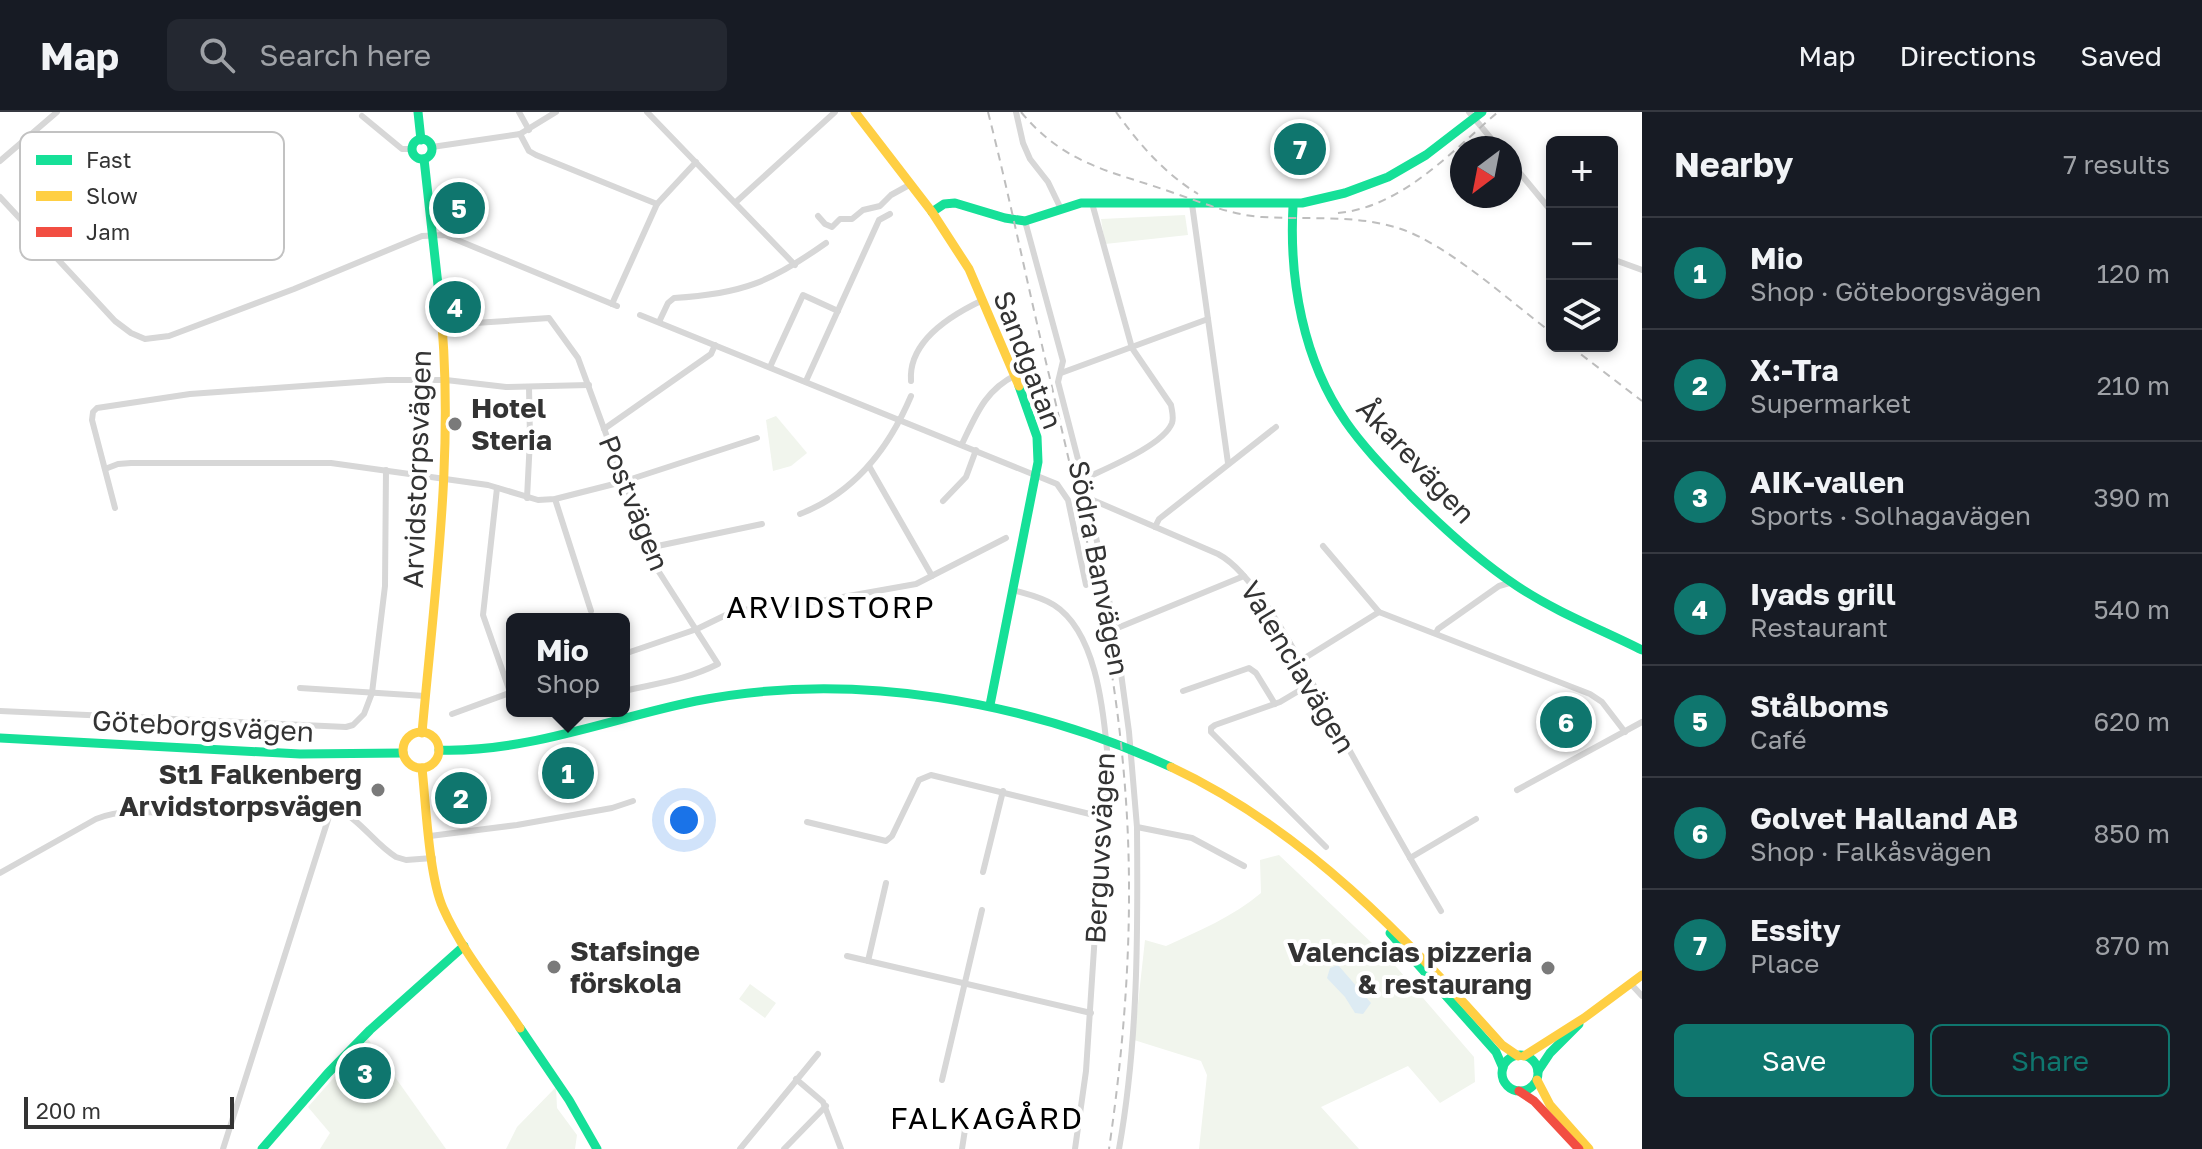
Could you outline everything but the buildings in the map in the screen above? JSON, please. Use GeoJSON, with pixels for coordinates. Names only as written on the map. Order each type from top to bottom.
{"type":"FeatureCollection","features":[{"type":"Feature","properties":{"kind":"main road"},"geometry":{"type":"LineString","coordinates":[[418,112],[421,140]]}},
{"type":"Feature","properties":{"kind":"main road","name":"Sandgatan"},"geometry":{"type":"LineString","coordinates":[[855,112],[932,212],[969,269],[1016,375],[1037,437],[1036,475],[990,705]]}},
{"type":"Feature","properties":{"kind":"main road"},"geometry":{"type":"LineString","coordinates":[[932,212],[944,204],[955,203],[995,216],[1025,221],[1092,203],[1272,201],[1293,206],[1366,188],[1390,178],[1429,155],[1475,114]]}},
{"type":"Feature","properties":{"kind":"main road"},"geometry":{"type":"LineString","coordinates":[[421,140],[427,140],[432,147],[431,154],[424,159],[417,158],[412,149],[421,140]]}},
{"type":"Feature","properties":{"kind":"main road","name":"Arvidstorpsvägen"},"geometry":{"type":"LineString","coordinates":[[422,733],[444,478],[446,380],[424,159]]}},
{"type":"Feature","properties":{"kind":"main road","name":"Åkarevägen"},"geometry":{"type":"LineString","coordinates":[[1293,206],[1290,233],[1293,267],[1307,337],[1336,407],[1362,442],[1440,525],[1483,563],[1642,650]]}},
{"type":"Feature","properties":{"kind":"main road"},"geometry":{"type":"LineString","coordinates":[[630,717],[753,692],[825,689],[900,694],[990,705],[1081,729],[1141,752],[1191,775],[1262,819],[1321,864],[1409,944],[1502,1045],[1533,1060],[1550,1105],[1589,1149]]}},
{"type":"Feature","properties":{"kind":"main road"},"geometry":{"type":"LineString","coordinates":[[439,750],[476,749],[572,732],[629,717]]}},
{"type":"Feature","properties":{"kind":"main road"},"geometry":{"type":"LineString","coordinates":[[422,733],[433,737],[439,750],[434,763],[422,768],[409,764],[403,753],[408,738],[422,733]]}},
{"type":"Feature","properties":{"kind":"main road","name":"Göteborgsvägen"},"geometry":{"type":"LineString","coordinates":[[0,738],[286,753],[403,753]]}},
{"type":"Feature","properties":{"kind":"main road"},"geometry":{"type":"LineString","coordinates":[[422,768],[442,907],[464,946],[569,1100],[597,1149]]}},
{"type":"Feature","properties":{"kind":"main road"},"geometry":{"type":"LineString","coordinates":[[1378,917],[1407,955],[1496,1052],[1506,1083],[1534,1101],[1579,1149]]}},
{"type":"Feature","properties":{"kind":"main road"},"geometry":{"type":"LineString","coordinates":[[262,1149],[370,1030],[464,946]]}},
{"type":"Feature","properties":{"kind":"main road"},"geometry":{"type":"LineString","coordinates":[[1503,1068],[1508,1060],[1521,1056],[1584,1018],[1642,975]]}},
{"type":"Feature","properties":{"kind":"main road"},"geometry":{"type":"LineString","coordinates":[[1519,1091],[1530,1088],[1550,1053],[1584,1018]]}},
{"type":"Feature","properties":{"kind":"street"},"geometry":{"type":"LineString","coordinates":[[34,132],[57,112]]}},
{"type":"Feature","properties":{"kind":"street"},"geometry":{"type":"LineString","coordinates":[[519,112],[529,130]]}},
{"type":"Feature","properties":{"kind":"street"},"geometry":{"type":"LineString","coordinates":[[432,147],[520,134],[556,112]]}},
{"type":"Feature","properties":{"kind":"street"},"geometry":{"type":"LineString","coordinates":[[647,112],[795,265]]}},
{"type":"Feature","properties":{"kind":"street"},"geometry":{"type":"LineString","coordinates":[[736,202],[835,112]]}},
{"type":"Feature","properties":{"kind":"street"},"geometry":{"type":"LineString","coordinates":[[1016,112],[1030,159],[1048,182],[1061,209]]}},
{"type":"Feature","properties":{"kind":"street"},"geometry":{"type":"LineString","coordinates":[[1475,114],[1491,136]]}},
{"type":"Feature","properties":{"kind":"street"},"geometry":{"type":"LineString","coordinates":[[362,116],[402,149],[412,149]]}},
{"type":"Feature","properties":{"kind":"street"},"geometry":{"type":"LineString","coordinates":[[520,134],[529,151],[536,155],[657,204]]}},
{"type":"Feature","properties":{"kind":"street"},"geometry":{"type":"LineString","coordinates":[[0,161],[20,144]]}},
{"type":"Feature","properties":{"kind":"street"},"geometry":{"type":"LineString","coordinates":[[60,260],[125,329],[145,339],[169,336],[281,294],[399,244],[432,234],[445,235],[614,305],[657,204],[663,194],[696,162]]}},
{"type":"Feature","properties":{"kind":"street"},"geometry":{"type":"LineString","coordinates":[[1522,176],[1549,208]]}},
{"type":"Feature","properties":{"kind":"street"},"geometry":{"type":"LineString","coordinates":[[818,216],[832,227],[840,219],[852,219],[863,210],[880,206],[891,195],[911,184]]}},
{"type":"Feature","properties":{"kind":"street"},"geometry":{"type":"LineString","coordinates":[[0,197],[20,218]]}},
{"type":"Feature","properties":{"kind":"street"},"geometry":{"type":"LineString","coordinates":[[1082,480],[1154,443],[1172,423],[1173,415],[1171,405],[1132,348],[1092,203]]}},
{"type":"Feature","properties":{"kind":"street"},"geometry":{"type":"LineString","coordinates":[[1192,204],[1228,463]]}},
{"type":"Feature","properties":{"kind":"street"},"geometry":{"type":"LineString","coordinates":[[806,381],[879,220],[890,214]]}},
{"type":"Feature","properties":{"kind":"street","name":"Södra Banvägen"},"geometry":{"type":"LineString","coordinates":[[1025,221],[1063,361],[1058,382],[1088,498],[1115,629],[1129,732],[1137,827],[1134,1023],[1119,1149]]}},
{"type":"Feature","properties":{"kind":"street"},"geometry":{"type":"LineString","coordinates":[[659,322],[668,303],[674,298],[732,292],[795,265],[826,243]]}},
{"type":"Feature","properties":{"kind":"street"},"geometry":{"type":"LineString","coordinates":[[1618,261],[1642,270]]}},
{"type":"Feature","properties":{"kind":"street"},"geometry":{"type":"LineString","coordinates":[[770,367],[803,295],[838,311]]}},
{"type":"Feature","properties":{"kind":"street"},"geometry":{"type":"LineString","coordinates":[[911,381],[910,368],[914,357],[933,332],[958,312],[983,300]]}},
{"type":"Feature","properties":{"kind":"street"},"geometry":{"type":"LineString","coordinates":[[640,315],[1048,478],[1063,490],[1086,585]]}},
{"type":"Feature","properties":{"kind":"street","name":"Postvägen"},"geometry":{"type":"LineString","coordinates":[[475,323],[549,318],[578,358],[648,548],[659,572],[718,664],[672,683],[664,681],[630,690]]}},
{"type":"Feature","properties":{"kind":"street"},"geometry":{"type":"LineString","coordinates":[[1061,373],[1208,319]]}},
{"type":"Feature","properties":{"kind":"street"},"geometry":{"type":"LineString","coordinates":[[604,429],[711,354],[715,345]]}},
{"type":"Feature","properties":{"kind":"street"},"geometry":{"type":"LineString","coordinates":[[962,444],[990,392],[1016,375]]}},
{"type":"Feature","properties":{"kind":"street"},"geometry":{"type":"LineString","coordinates":[[115,508],[92,420],[93,412],[101,407],[190,394],[387,380],[446,380],[529,387],[589,385]]}},
{"type":"Feature","properties":{"kind":"street"},"geometry":{"type":"LineString","coordinates":[[527,498],[530,467],[529,387]]}},
{"type":"Feature","properties":{"kind":"street"},"geometry":{"type":"LineString","coordinates":[[800,514],[828,502],[863,474],[901,419],[911,396]]}},
{"type":"Feature","properties":{"kind":"street"},"geometry":{"type":"LineString","coordinates":[[1155,527],[1159,519],[1276,427]]}},
{"type":"Feature","properties":{"kind":"street"},"geometry":{"type":"LineString","coordinates":[[105,469],[131,463],[331,463],[444,478],[497,488],[527,498],[555,499],[622,482],[757,438]]}},
{"type":"Feature","properties":{"kind":"street"},"geometry":{"type":"LineString","coordinates":[[943,501],[966,477],[976,450]]}},
{"type":"Feature","properties":{"kind":"street"},"geometry":{"type":"LineString","coordinates":[[869,466],[932,576]]}},
{"type":"Feature","properties":{"kind":"street"},"geometry":{"type":"LineString","coordinates":[[0,711],[353,725],[364,714],[372,693],[385,586],[386,470]]}},
{"type":"Feature","properties":{"kind":"street"},"geometry":{"type":"LineString","coordinates":[[497,488],[483,615],[506,678]]}},
{"type":"Feature","properties":{"kind":"street","name":"Valenciavägen"},"geometry":{"type":"LineString","coordinates":[[1088,498],[1226,558],[1244,576],[1300,661],[1441,911]]}},
{"type":"Feature","properties":{"kind":"street"},"geometry":{"type":"LineString","coordinates":[[555,499],[591,611]]}},
{"type":"Feature","properties":{"kind":"street"},"geometry":{"type":"LineString","coordinates":[[648,548],[762,524]]}},
{"type":"Feature","properties":{"kind":"street"},"geometry":{"type":"LineString","coordinates":[[630,652],[697,629],[734,611],[916,584],[1006,538]]}},
{"type":"Feature","properties":{"kind":"street"},"geometry":{"type":"LineString","coordinates":[[1323,546],[1379,612],[1590,694],[1602,702],[1625,732]]}},
{"type":"Feature","properties":{"kind":"street"},"geometry":{"type":"LineString","coordinates":[[1115,629],[1244,576]]}},
{"type":"Feature","properties":{"kind":"street"},"geometry":{"type":"LineString","coordinates":[[1436,633],[1499,586],[1513,582]]}},
{"type":"Feature","properties":{"kind":"street","name":"Berguvsvägen"},"geometry":{"type":"LineString","coordinates":[[1012,590],[1035,595],[1055,605],[1078,628],[1096,679],[1107,750],[1091,1013],[1075,1149]]}},
{"type":"Feature","properties":{"kind":"street"},"geometry":{"type":"LineString","coordinates":[[1300,661],[1379,612]]}},
{"type":"Feature","properties":{"kind":"street"},"geometry":{"type":"LineString","coordinates":[[1183,691],[1249,668],[1256,673],[1275,704]]}},
{"type":"Feature","properties":{"kind":"street"},"geometry":{"type":"LineString","coordinates":[[1312,683],[1275,704],[1215,725],[1211,732],[1326,847]]}},
{"type":"Feature","properties":{"kind":"street"},"geometry":{"type":"LineString","coordinates":[[300,688],[425,696]]}},
{"type":"Feature","properties":{"kind":"street"},"geometry":{"type":"LineString","coordinates":[[452,714],[506,694]]}},
{"type":"Feature","properties":{"kind":"street"},"geometry":{"type":"LineString","coordinates":[[1517,790],[1642,722]]}},
{"type":"Feature","properties":{"kind":"street"},"geometry":{"type":"LineString","coordinates":[[807,822],[886,841],[892,836],[919,780],[938,775],[1102,817]]}},
{"type":"Feature","properties":{"kind":"street"},"geometry":{"type":"LineString","coordinates":[[983,872],[1003,791]]}},
{"type":"Feature","properties":{"kind":"street"},"geometry":{"type":"LineString","coordinates":[[430,836],[517,825],[612,808],[633,801]]}},
{"type":"Feature","properties":{"kind":"street"},"geometry":{"type":"LineString","coordinates":[[0,873],[69,833],[113,813],[132,810],[184,816],[286,805],[332,807],[347,815],[396,857],[406,860],[433,858]]}},
{"type":"Feature","properties":{"kind":"street"},"geometry":{"type":"LineString","coordinates":[[223,1149],[332,807]]}},
{"type":"Feature","properties":{"kind":"street"},"geometry":{"type":"LineString","coordinates":[[1410,858],[1476,819]]}},
{"type":"Feature","properties":{"kind":"street"},"geometry":{"type":"LineString","coordinates":[[1137,827],[1192,838],[1244,866]]}},
{"type":"Feature","properties":{"kind":"street"},"geometry":{"type":"LineString","coordinates":[[868,961],[886,883]]}},
{"type":"Feature","properties":{"kind":"street"},"geometry":{"type":"LineString","coordinates":[[942,1080],[982,910]]}},
{"type":"Feature","properties":{"kind":"street"},"geometry":{"type":"LineString","coordinates":[[847,956],[1091,1013]]}},
{"type":"Feature","properties":{"kind":"street"},"geometry":{"type":"LineString","coordinates":[[1631,984],[1642,996]]}},
{"type":"Feature","properties":{"kind":"street"},"geometry":{"type":"LineString","coordinates":[[740,1149],[818,1054]]}},
{"type":"Feature","properties":{"kind":"street"},"geometry":{"type":"LineString","coordinates":[[796,1079],[826,1106],[841,1149]]}},
{"type":"Feature","properties":{"kind":"street"},"geometry":{"type":"LineString","coordinates":[[784,1149],[826,1106]]}},
{"type":"Feature","properties":{"kind":"street"},"geometry":{"type":"LineString","coordinates":[[962,1149],[966,1123]]}},
{"type":"Feature","properties":{"kind":"shaded area"},"geometry":{"type":"Polygon","coordinates":[[[1185,215],[1188,235],[1105,244],[1101,219],[1185,215]]]}},
{"type":"Feature","properties":{"kind":"shaded area"},"geometry":{"type":"Polygon","coordinates":[[[776,416],[807,453],[791,466],[773,471],[766,420],[776,416]]]}},
{"type":"Feature","properties":{"kind":"shaded area"},"geometry":{"type":"Polygon","coordinates":[[[1279,855],[1392,962],[1474,1057],[1475,1082],[1440,1103],[1408,1066],[1321,1107],[1359,1149],[1199,1149],[1207,1075],[1201,1061],[1134,1040],[1145,940],[1166,946],[1239,909],[1261,893],[1260,860],[1279,855]]]}},
{"type":"Feature","properties":{"kind":"shaded area"},"geometry":{"type":"Polygon","coordinates":[[[1338,965],[1371,1003],[1363,1014],[1355,1013],[1327,978],[1330,968],[1338,965]]]}},
{"type":"Feature","properties":{"kind":"shaded area"},"geometry":{"type":"Polygon","coordinates":[[[750,984],[776,1003],[765,1018],[739,999],[750,984]]]}},
{"type":"Feature","properties":{"kind":"shaded area"},"geometry":{"type":"Polygon","coordinates":[[[368,1039],[446,1149],[320,1149],[330,1133],[308,1107],[368,1039]]]}},
{"type":"Feature","properties":{"kind":"shaded area"},"geometry":{"type":"Polygon","coordinates":[[[556,1087],[557,1108],[577,1135],[575,1149],[506,1149],[517,1127],[556,1087]]]}},
{"type":"Feature","properties":{"kind":"railway"},"geometry":{"type":"LineString","coordinates":[[988,112],[1084,529],[1104,627],[1119,725],[1127,822],[1129,916],[1125,1009],[1109,1149]]}},
{"type":"Feature","properties":{"kind":"railway"},"geometry":{"type":"LineString","coordinates":[[1021,112],[1038,130],[1073,156],[1110,172],[1217,208],[1251,216],[1350,219],[1401,229],[1459,261],[1546,328]]}},
{"type":"Feature","properties":{"kind":"railway"},"geometry":{"type":"LineString","coordinates":[[1116,112],[1153,157],[1198,194]]}},
{"type":"Feature","properties":{"kind":"railway"},"geometry":{"type":"LineString","coordinates":[[1338,213],[1361,209],[1404,189],[1444,160],[1498,112]]}},
{"type":"Feature","properties":{"kind":"railway"},"geometry":{"type":"LineString","coordinates":[[1578,352],[1642,401]]}},
{"type":"Feature","properties":{"kind":"traffic: fast"},"geometry":{"type":"LineString","coordinates":[[418,112],[421,140]]}},
{"type":"Feature","properties":{"kind":"traffic: fast"},"geometry":{"type":"LineString","coordinates":[[932,212],[944,204],[955,203],[1025,221],[1081,203],[1302,203],[1345,193],[1388,177],[1426,155],[1482,112]]}},
{"type":"Feature","properties":{"kind":"traffic: fast"},"geometry":{"type":"LineString","coordinates":[[422,139],[429,142],[432,149],[429,156],[422,159],[415,156],[412,149],[415,142],[422,139]]}},
{"type":"Feature","properties":{"kind":"traffic: fast"},"geometry":{"type":"LineString","coordinates":[[424,159],[439,294]]}},
{"type":"Feature","properties":{"kind":"traffic: fast"},"geometry":{"type":"LineString","coordinates":[[1293,206],[1297,291],[1309,346],[1331,398],[1353,432],[1410,495],[1488,565],[1547,604],[1642,650]]}},
{"type":"Feature","properties":{"kind":"traffic: fast"},"geometry":{"type":"LineString","coordinates":[[990,705],[1038,462],[1037,437],[1019,386]]}},
{"type":"Feature","properties":{"kind":"traffic: fast"},"geometry":{"type":"LineString","coordinates":[[630,717],[696,701],[756,692],[816,689],[877,691],[999,709],[1058,724],[1171,767]]}},
{"type":"Feature","properties":{"kind":"traffic: fast"},"geometry":{"type":"LineString","coordinates":[[439,750],[504,746],[630,717]]}},
{"type":"Feature","properties":{"kind":"traffic: fast"},"geometry":{"type":"LineString","coordinates":[[0,738],[300,754],[403,753]]}},
{"type":"Feature","properties":{"kind":"traffic: fast"},"geometry":{"type":"LineString","coordinates":[[1390,933],[1496,1052],[1503,1068]]}},
{"type":"Feature","properties":{"kind":"traffic: fast"},"geometry":{"type":"LineString","coordinates":[[262,1149],[370,1030],[464,946]]}},
{"type":"Feature","properties":{"kind":"traffic: fast"},"geometry":{"type":"LineString","coordinates":[[1538,1071],[1550,1053],[1579,1024]]}},
{"type":"Feature","properties":{"kind":"traffic: fast"},"geometry":{"type":"LineString","coordinates":[[520,1028],[569,1100],[597,1149]]}},
{"type":"Feature","properties":{"kind":"traffic: fast"},"geometry":{"type":"LineString","coordinates":[[1520,1055],[1533,1060],[1538,1073],[1533,1086],[1520,1091],[1507,1086],[1502,1073],[1507,1060],[1520,1055]]}},
{"type":"Feature","properties":{"kind":"traffic: slow"},"geometry":{"type":"LineString","coordinates":[[855,112],[932,212],[969,269],[1019,386]]}},
{"type":"Feature","properties":{"kind":"traffic: slow"},"geometry":{"type":"LineString","coordinates":[[422,733],[445,459],[444,349],[439,294]]}},
{"type":"Feature","properties":{"kind":"traffic: slow"},"geometry":{"type":"LineString","coordinates":[[421,732],[434,737],[439,750],[434,763],[421,768],[408,763],[403,750],[408,737],[421,732]]}},
{"type":"Feature","properties":{"kind":"traffic: slow"},"geometry":{"type":"LineString","coordinates":[[1171,767],[1219,792],[1309,854],[1390,926],[1502,1045],[1518,1056]]}},
{"type":"Feature","properties":{"kind":"traffic: slow"},"geometry":{"type":"LineString","coordinates":[[422,768],[431,860],[438,895],[469,955],[520,1028]]}},
{"type":"Feature","properties":{"kind":"traffic: slow"},"geometry":{"type":"LineString","coordinates":[[1524,1056],[1584,1018],[1642,975]]}},
{"type":"Feature","properties":{"kind":"traffic: slow"},"geometry":{"type":"LineString","coordinates":[[1537,1080],[1550,1105],[1589,1149]]}},
{"type":"Feature","properties":{"kind":"traffic: jam"},"geometry":{"type":"LineString","coordinates":[[1519,1091],[1534,1101],[1579,1149]]}},
{"type":"Feature","properties":{"kind":"place","name":"Essity"},"geometry":{"type":"Point","coordinates":[1300,149]}},
{"type":"Feature","properties":{"kind":"place","name":"Stålboms"},"geometry":{"type":"Point","coordinates":[459,208]}},
{"type":"Feature","properties":{"kind":"place","name":"Iyads grill"},"geometry":{"type":"Point","coordinates":[455,307]}},
{"type":"Feature","properties":{"kind":"place","name":"Hotel Steria"},"geometry":{"type":"Point","coordinates":[455,424]}},
{"type":"Feature","properties":{"kind":"place","name":"Golvet Halland AB"},"geometry":{"type":"Point","coordinates":[1566,722]}},
{"type":"Feature","properties":{"kind":"place","name":"Mio"},"geometry":{"type":"Point","coordinates":[568,773]}},
{"type":"Feature","properties":{"kind":"place","name":"St1 Falkenberg Arvidstorpsvägen"},"geometry":{"type":"Point","coordinates":[378,790]}},
{"type":"Feature","properties":{"kind":"place","name":"X:-Tra"},"geometry":{"type":"Point","coordinates":[461,798]}},
{"type":"Feature","properties":{"kind":"place","name":"Stafsinge förskola"},"geometry":{"type":"Point","coordinates":[554,967]}},
{"type":"Feature","properties":{"kind":"place","name":"Valencias pizzeria & restaurang"},"geometry":{"type":"Point","coordinates":[1548,968]}},
{"type":"Feature","properties":{"kind":"place","name":"AIK-vallen"},"geometry":{"type":"Point","coordinates":[365,1073]}},
{"type":"Feature","properties":{"kind":"district","name":"ARVIDSTORP"},"geometry":{"type":"Point","coordinates":[831,608]}},
{"type":"Feature","properties":{"kind":"district","name":"FALKAGÅRD"},"geometry":{"type":"Point","coordinates":[987,1119]}}]}
